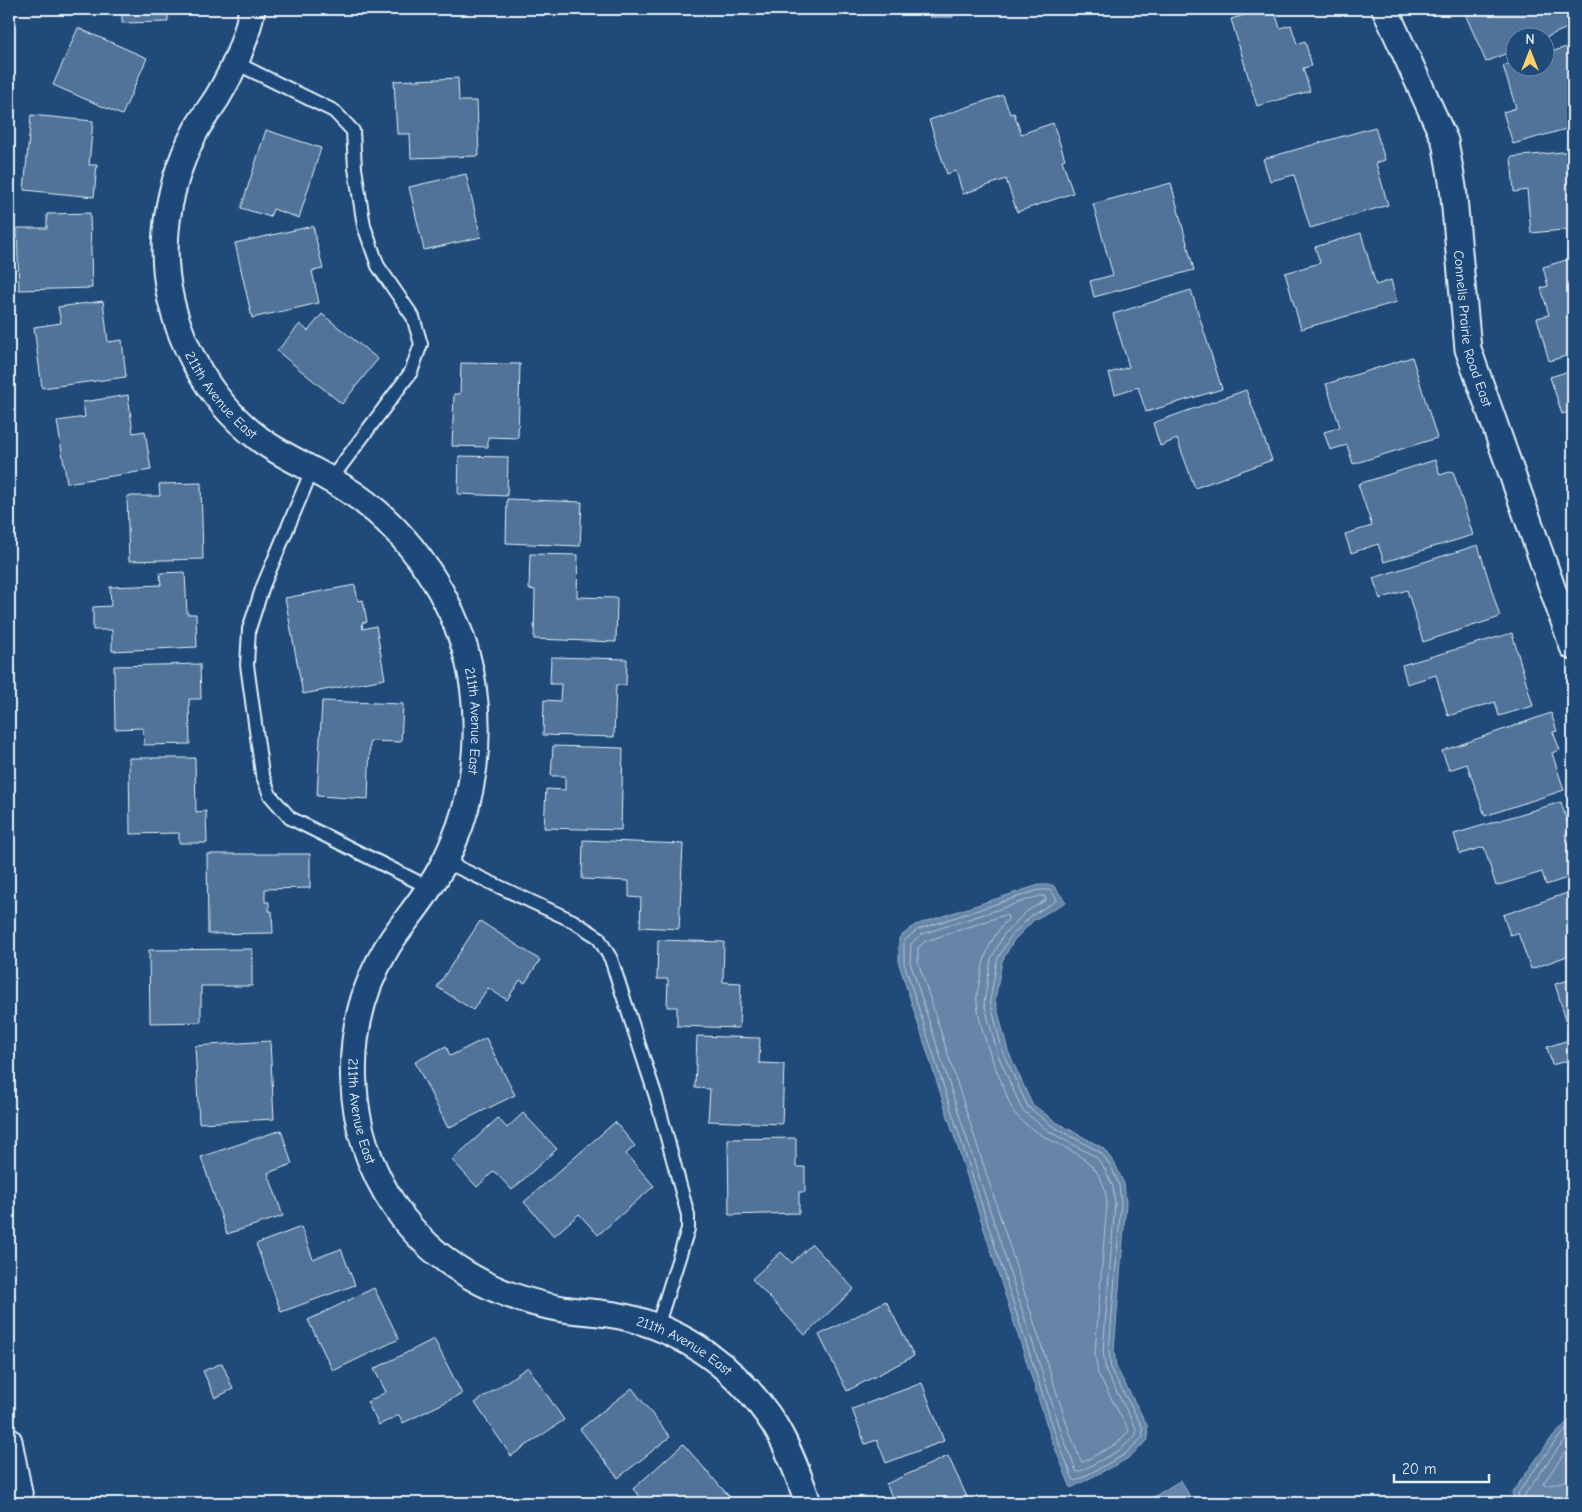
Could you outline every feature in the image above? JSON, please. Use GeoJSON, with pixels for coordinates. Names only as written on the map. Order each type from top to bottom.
{"type":"FeatureCollection","features":[{"type":"Feature","properties":{"kind":"street","name":"211th Avenue East"},"geometry":{"type":"LineString","coordinates":[[252,9],[236,63],[196,130],[177,172],[170,200],[165,238],[167,275],[172,304],[185,344],[208,384],[231,413],[259,439],[352,493],[380,515],[411,548],[435,581],[449,608],[462,640],[473,685],[476,743],[473,775],[462,820],[451,848],[430,888],[386,948],[371,978],[360,1014],[353,1059],[354,1101],[360,1130],[377,1177],[397,1210],[421,1238],[459,1271],[488,1287],[524,1301],[565,1309],[620,1316],[657,1327],[694,1345],[731,1372],[754,1396],[776,1427],[796,1468],[808,1503]]}},
{"type":"Feature","properties":{"kind":"street","name":"Connells Prairie Road East"},"geometry":{"type":"LineString","coordinates":[[1385,9],[1445,141],[1453,187],[1468,349],[1573,647]]}},
{"type":"Feature","properties":{"kind":"street"},"geometry":{"type":"LineString","coordinates":[[9,1441],[21,1503]]}},
{"type":"Feature","properties":{"kind":"lane"},"geometry":{"type":"LineString","coordinates":[[236,63],[334,111],[353,131],[355,168],[364,226],[378,266],[413,317],[421,344],[411,372],[322,475],[263,586],[249,629],[247,665],[262,774],[270,795],[290,818],[430,888]]}},
{"type":"Feature","properties":{"kind":"lane"},"geometry":{"type":"LineString","coordinates":[[444,861],[573,921],[598,937],[611,958],[656,1097],[688,1215],[688,1228],[657,1327]]}},
{"type":"Feature","properties":{"kind":"water"},"geometry":{"type":"Polygon","coordinates":[[[1039,885],[1053,885],[1066,902],[1034,920],[1014,940],[1002,961],[995,1000],[1008,1051],[1032,1104],[1056,1122],[1103,1148],[1115,1164],[1124,1184],[1126,1203],[1114,1350],[1116,1367],[1147,1425],[1148,1440],[1127,1459],[1071,1488],[1051,1438],[899,964],[899,938],[915,925],[1039,885]]]}},
{"type":"Feature","properties":{"kind":"water"},"geometry":{"type":"Polygon","coordinates":[[[1573,1416],[1573,1497],[1547,1503],[1515,1503],[1512,1493],[1550,1440],[1573,1416]]]}},
{"type":"Feature","properties":{"kind":"water"},"geometry":{"type":"Polygon","coordinates":[[[1181,1480],[1193,1503],[1144,1503],[1181,1480]]]}},
{"type":"Feature","properties":{"kind":"building"},"geometry":{"type":"Polygon","coordinates":[[[105,9],[168,9],[168,22],[122,23],[122,11],[105,11],[105,9]]]}},
{"type":"Feature","properties":{"kind":"building"},"geometry":{"type":"Polygon","coordinates":[[[929,9],[953,9],[953,17],[930,17],[929,9]]]}},
{"type":"Feature","properties":{"kind":"building"},"geometry":{"type":"Polygon","coordinates":[[[1265,9],[1274,9],[1280,28],[1291,25],[1297,44],[1305,41],[1312,66],[1303,68],[1310,91],[1257,106],[1231,19],[1265,9]]]}},
{"type":"Feature","properties":{"kind":"building"},"geometry":{"type":"Polygon","coordinates":[[[1463,9],[1565,9],[1572,26],[1554,34],[1554,28],[1504,28],[1504,54],[1486,62],[1463,9]]]}},
{"type":"Feature","properties":{"kind":"building"},"geometry":{"type":"Polygon","coordinates":[[[78,28],[147,58],[122,115],[53,85],[78,28]]]}},
{"type":"Feature","properties":{"kind":"building"},"geometry":{"type":"Polygon","coordinates":[[[1573,45],[1573,127],[1513,144],[1503,112],[1516,108],[1507,78],[1554,78],[1554,51],[1573,45]]]}},
{"type":"Feature","properties":{"kind":"building"},"geometry":{"type":"Polygon","coordinates":[[[458,78],[459,101],[477,101],[479,156],[411,158],[410,134],[397,134],[394,81],[458,78]]]}},
{"type":"Feature","properties":{"kind":"building"},"geometry":{"type":"Polygon","coordinates":[[[1003,95],[1010,114],[1014,113],[1021,134],[1053,123],[1065,159],[1062,160],[1073,193],[1017,212],[1006,179],[963,194],[956,171],[947,174],[929,120],[1003,95]]]}},
{"type":"Feature","properties":{"kind":"building"},"geometry":{"type":"Polygon","coordinates":[[[31,115],[93,121],[89,165],[97,165],[94,197],[24,190],[31,115]]]}},
{"type":"Feature","properties":{"kind":"building"},"geometry":{"type":"Polygon","coordinates":[[[1375,127],[1385,160],[1376,163],[1388,205],[1310,228],[1294,175],[1270,181],[1263,159],[1375,127]]]}},
{"type":"Feature","properties":{"kind":"building"},"geometry":{"type":"Polygon","coordinates":[[[266,130],[321,148],[299,218],[273,209],[270,217],[241,208],[266,130]]]}},
{"type":"Feature","properties":{"kind":"building"},"geometry":{"type":"Polygon","coordinates":[[[1573,151],[1573,229],[1531,233],[1527,190],[1514,192],[1511,157],[1573,151]]]}},
{"type":"Feature","properties":{"kind":"building"},"geometry":{"type":"Polygon","coordinates":[[[466,174],[481,237],[424,250],[409,187],[466,174]]]}},
{"type":"Feature","properties":{"kind":"building"},"geometry":{"type":"Polygon","coordinates":[[[1171,183],[1194,270],[1094,297],[1090,281],[1113,275],[1093,204],[1171,183]]]}},
{"type":"Feature","properties":{"kind":"building"},"geometry":{"type":"Polygon","coordinates":[[[90,213],[92,288],[19,290],[17,228],[47,228],[47,214],[90,213]]]}},
{"type":"Feature","properties":{"kind":"building"},"geometry":{"type":"Polygon","coordinates":[[[313,226],[323,269],[312,271],[319,303],[252,318],[235,243],[313,226]]]}},
{"type":"Feature","properties":{"kind":"building"},"geometry":{"type":"Polygon","coordinates":[[[1361,233],[1376,285],[1391,280],[1397,302],[1301,329],[1285,273],[1320,263],[1315,247],[1361,233]]]}},
{"type":"Feature","properties":{"kind":"building"},"geometry":{"type":"Polygon","coordinates":[[[1573,258],[1573,354],[1549,361],[1537,318],[1549,315],[1541,288],[1548,286],[1543,267],[1573,258]]]}},
{"type":"Feature","properties":{"kind":"building"},"geometry":{"type":"Polygon","coordinates":[[[1191,290],[1222,389],[1146,412],[1138,387],[1115,394],[1109,373],[1129,367],[1113,314],[1191,290]]]}},
{"type":"Feature","properties":{"kind":"building"},"geometry":{"type":"Polygon","coordinates":[[[103,301],[108,342],[122,340],[126,377],[42,388],[34,327],[61,323],[58,307],[103,301]]]}},
{"type":"Feature","properties":{"kind":"building"},"geometry":{"type":"Polygon","coordinates":[[[322,314],[378,359],[342,404],[277,351],[300,324],[308,331],[322,314]]]}},
{"type":"Feature","properties":{"kind":"building"},"geometry":{"type":"Polygon","coordinates":[[[1412,357],[1437,438],[1353,464],[1347,445],[1330,450],[1324,432],[1340,427],[1326,384],[1412,357]]]}},
{"type":"Feature","properties":{"kind":"building"},"geometry":{"type":"Polygon","coordinates":[[[461,363],[520,364],[518,438],[488,437],[488,447],[452,446],[454,394],[460,394],[461,363]]]}},
{"type":"Feature","properties":{"kind":"building"},"geometry":{"type":"Polygon","coordinates":[[[1573,370],[1573,414],[1572,411],[1562,414],[1550,377],[1573,370]]]}},
{"type":"Feature","properties":{"kind":"building"},"geometry":{"type":"Polygon","coordinates":[[[1246,390],[1272,460],[1195,488],[1177,439],[1160,446],[1153,423],[1246,390]]]}},
{"type":"Feature","properties":{"kind":"building"},"geometry":{"type":"Polygon","coordinates":[[[128,395],[133,433],[145,431],[151,470],[67,483],[57,421],[85,417],[83,402],[128,395]]]}},
{"type":"Feature","properties":{"kind":"building"},"geometry":{"type":"Polygon","coordinates":[[[459,456],[508,457],[507,496],[458,494],[459,456]]]}},
{"type":"Feature","properties":{"kind":"building"},"geometry":{"type":"Polygon","coordinates":[[[1435,460],[1440,475],[1453,471],[1473,535],[1384,562],[1378,544],[1351,553],[1345,534],[1372,526],[1358,484],[1435,460]]]}},
{"type":"Feature","properties":{"kind":"building"},"geometry":{"type":"Polygon","coordinates":[[[201,483],[203,559],[129,561],[127,496],[160,496],[159,484],[201,483]]]}},
{"type":"Feature","properties":{"kind":"building"},"geometry":{"type":"Polygon","coordinates":[[[507,499],[582,502],[580,546],[506,543],[507,499]]]}},
{"type":"Feature","properties":{"kind":"building"},"geometry":{"type":"Polygon","coordinates":[[[1478,545],[1500,617],[1423,642],[1407,590],[1380,599],[1373,578],[1478,545]]]}},
{"type":"Feature","properties":{"kind":"building"},"geometry":{"type":"Polygon","coordinates":[[[530,554],[578,555],[577,597],[617,598],[616,642],[534,639],[535,590],[529,589],[530,554]]]}},
{"type":"Feature","properties":{"kind":"building"},"geometry":{"type":"Polygon","coordinates":[[[185,572],[187,614],[196,614],[197,647],[112,651],[112,630],[93,630],[93,607],[111,606],[110,587],[161,585],[160,573],[185,572]]]}},
{"type":"Feature","properties":{"kind":"building"},"geometry":{"type":"Polygon","coordinates":[[[355,585],[358,601],[363,600],[367,622],[362,623],[363,629],[376,626],[385,679],[303,694],[285,598],[355,585]]]}},
{"type":"Feature","properties":{"kind":"building"},"geometry":{"type":"Polygon","coordinates":[[[1512,633],[1533,706],[1499,716],[1495,702],[1448,716],[1436,675],[1407,684],[1402,665],[1512,633]]]}},
{"type":"Feature","properties":{"kind":"building"},"geometry":{"type":"Polygon","coordinates":[[[551,657],[627,659],[626,685],[616,685],[614,737],[543,735],[544,700],[560,701],[561,684],[550,684],[551,657]]]}},
{"type":"Feature","properties":{"kind":"building"},"geometry":{"type":"Polygon","coordinates":[[[200,664],[201,699],[189,699],[190,744],[144,745],[143,728],[115,729],[114,666],[200,664]]]}},
{"type":"Feature","properties":{"kind":"building"},"geometry":{"type":"Polygon","coordinates":[[[322,701],[403,704],[401,742],[370,741],[368,799],[317,796],[322,701]]]}},
{"type":"Feature","properties":{"kind":"building"},"geometry":{"type":"Polygon","coordinates":[[[1551,713],[1557,731],[1553,732],[1560,750],[1552,753],[1564,790],[1485,816],[1467,764],[1449,770],[1442,751],[1551,713]]]}},
{"type":"Feature","properties":{"kind":"building"},"geometry":{"type":"Polygon","coordinates":[[[553,746],[623,748],[621,830],[544,828],[546,789],[565,790],[565,776],[551,776],[553,746]]]}},
{"type":"Feature","properties":{"kind":"building"},"geometry":{"type":"Polygon","coordinates":[[[129,758],[195,758],[196,812],[206,811],[207,843],[179,843],[179,833],[130,834],[129,758]]]}},
{"type":"Feature","properties":{"kind":"building"},"geometry":{"type":"Polygon","coordinates":[[[1561,802],[1570,832],[1565,834],[1573,862],[1573,876],[1546,885],[1542,872],[1496,886],[1484,847],[1460,854],[1454,834],[1561,802]]]}},
{"type":"Feature","properties":{"kind":"building"},"geometry":{"type":"Polygon","coordinates":[[[583,840],[683,844],[679,929],[640,927],[641,898],[629,897],[629,881],[582,879],[583,840]]]}},
{"type":"Feature","properties":{"kind":"building"},"geometry":{"type":"Polygon","coordinates":[[[207,854],[310,854],[310,888],[265,889],[265,902],[269,902],[269,911],[272,911],[273,933],[208,934],[207,854]]]}},
{"type":"Feature","properties":{"kind":"building"},"geometry":{"type":"Polygon","coordinates":[[[1573,891],[1573,954],[1531,969],[1518,933],[1510,935],[1503,915],[1573,891]]]}},
{"type":"Feature","properties":{"kind":"building"},"geometry":{"type":"Polygon","coordinates":[[[480,921],[540,960],[525,983],[520,980],[507,1000],[488,988],[473,1010],[437,987],[480,921]]]}},
{"type":"Feature","properties":{"kind":"building"},"geometry":{"type":"Polygon","coordinates":[[[658,940],[724,942],[723,982],[741,983],[739,1028],[677,1026],[677,1007],[667,1007],[668,979],[657,979],[658,940]]]}},
{"type":"Feature","properties":{"kind":"building"},"geometry":{"type":"Polygon","coordinates":[[[252,949],[252,986],[201,986],[201,1022],[150,1023],[149,950],[252,949]]]}},
{"type":"Feature","properties":{"kind":"building"},"geometry":{"type":"Polygon","coordinates":[[[1573,979],[1573,1059],[1552,1065],[1547,1047],[1572,1039],[1555,984],[1573,979]]]}},
{"type":"Feature","properties":{"kind":"building"},"geometry":{"type":"Polygon","coordinates":[[[697,1036],[760,1038],[759,1063],[784,1064],[782,1124],[708,1121],[710,1089],[695,1088],[697,1036]]]}},
{"type":"Feature","properties":{"kind":"building"},"geometry":{"type":"Polygon","coordinates":[[[486,1038],[515,1095],[448,1128],[415,1062],[446,1046],[450,1056],[486,1038]]]}},
{"type":"Feature","properties":{"kind":"building"},"geometry":{"type":"Polygon","coordinates":[[[270,1041],[274,1119],[199,1123],[195,1046],[270,1041]]]}},
{"type":"Feature","properties":{"kind":"building"},"geometry":{"type":"Polygon","coordinates":[[[523,1113],[557,1149],[512,1190],[494,1171],[477,1187],[452,1160],[498,1118],[507,1128],[523,1113]]]}},
{"type":"Feature","properties":{"kind":"building"},"geometry":{"type":"Polygon","coordinates":[[[615,1122],[635,1146],[626,1154],[654,1186],[598,1235],[579,1214],[554,1236],[524,1202],[615,1122]]]}},
{"type":"Feature","properties":{"kind":"building"},"geometry":{"type":"Polygon","coordinates":[[[281,1130],[292,1164],[268,1173],[283,1216],[227,1234],[201,1157],[281,1130]]]}},
{"type":"Feature","properties":{"kind":"building"},"geometry":{"type":"Polygon","coordinates":[[[796,1138],[796,1167],[805,1167],[805,1192],[799,1192],[799,1213],[729,1215],[728,1139],[796,1138]]]}},
{"type":"Feature","properties":{"kind":"building"},"geometry":{"type":"Polygon","coordinates":[[[301,1227],[313,1259],[341,1249],[355,1285],[281,1312],[256,1244],[301,1227]]]}},
{"type":"Feature","properties":{"kind":"building"},"geometry":{"type":"Polygon","coordinates":[[[812,1244],[854,1289],[805,1335],[752,1279],[781,1252],[792,1263],[812,1244]]]}},
{"type":"Feature","properties":{"kind":"building"},"geometry":{"type":"Polygon","coordinates":[[[374,1288],[399,1339],[333,1371],[308,1320],[374,1288]]]}},
{"type":"Feature","properties":{"kind":"building"},"geometry":{"type":"Polygon","coordinates":[[[886,1301],[914,1356],[847,1391],[819,1335],[886,1301]]]}},
{"type":"Feature","properties":{"kind":"building"},"geometry":{"type":"Polygon","coordinates":[[[434,1339],[462,1394],[403,1423],[399,1415],[379,1425],[367,1402],[386,1392],[374,1369],[434,1339]]]}},
{"type":"Feature","properties":{"kind":"building"},"geometry":{"type":"Polygon","coordinates":[[[222,1363],[233,1389],[215,1398],[203,1371],[222,1363]]]}},
{"type":"Feature","properties":{"kind":"building"},"geometry":{"type":"Polygon","coordinates":[[[528,1367],[564,1420],[511,1456],[475,1403],[528,1367]]]}},
{"type":"Feature","properties":{"kind":"building"},"geometry":{"type":"Polygon","coordinates":[[[922,1383],[944,1441],[886,1463],[877,1440],[865,1444],[852,1409],[922,1383]]]}},
{"type":"Feature","properties":{"kind":"building"},"geometry":{"type":"Polygon","coordinates":[[[632,1388],[670,1437],[618,1478],[580,1429],[632,1388]]]}},
{"type":"Feature","properties":{"kind":"building"},"geometry":{"type":"Polygon","coordinates":[[[683,1444],[733,1503],[646,1503],[633,1489],[683,1444]]]}},
{"type":"Feature","properties":{"kind":"building"},"geometry":{"type":"Polygon","coordinates":[[[948,1456],[969,1501],[964,1503],[895,1503],[886,1484],[948,1456]]]}}]}
